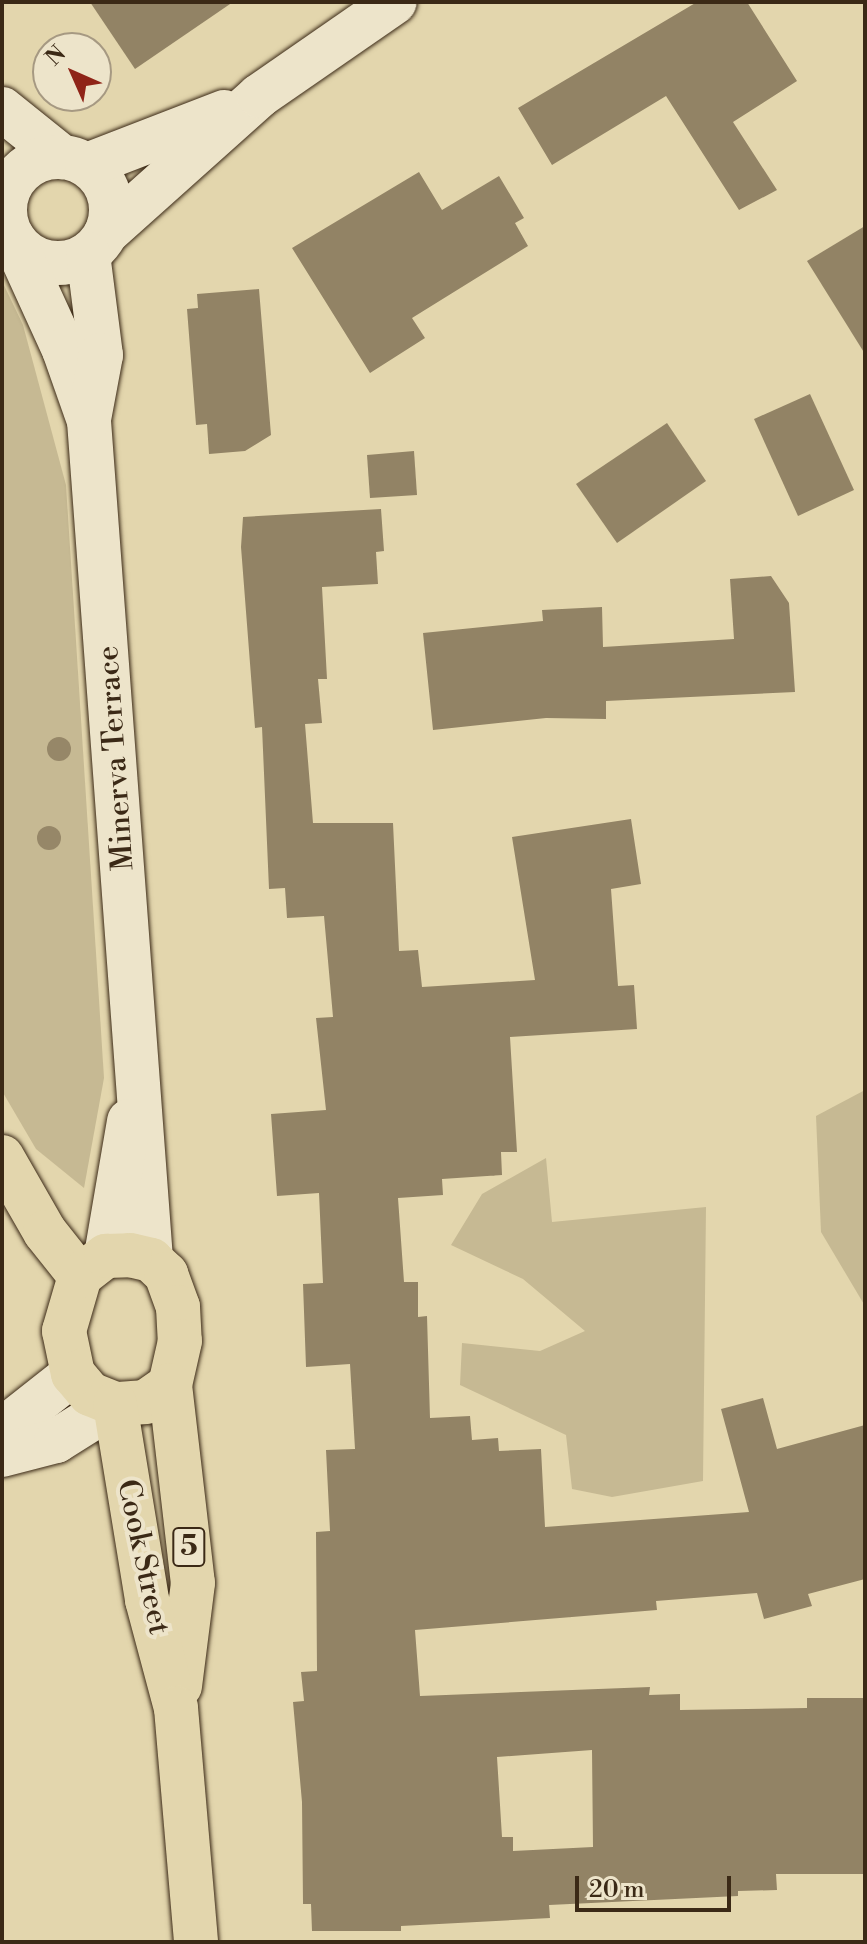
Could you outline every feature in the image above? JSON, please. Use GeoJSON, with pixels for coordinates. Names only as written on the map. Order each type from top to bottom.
{"type":"FeatureCollection","features":[{"type":"Feature","properties":{"kind":"main road"},"geometry":{"type":"LineString","coordinates":[[259,96],[74,161],[31,164],[18,175],[7,212],[38,260],[72,261],[97,243],[259,96],[395,2]]}},
{"type":"Feature","properties":{"kind":"main road"},"geometry":{"type":"LineString","coordinates":[[2,109],[106,188],[111,203],[97,243]]}},
{"type":"Feature","properties":{"kind":"main road","name":"Minerva Terrace"},"geometry":{"type":"LineString","coordinates":[[7,212],[64,350],[89,421]]}},
{"type":"Feature","properties":{"kind":"main road","name":"Minerva Terrace"},"geometry":{"type":"LineString","coordinates":[[97,243],[101,355],[89,421],[131,950],[135,1095],[147,1156],[151,1260]]}},
{"type":"Feature","properties":{"kind":"main road","name":"Minerva Terrace"},"geometry":{"type":"LineString","coordinates":[[93,1266],[135,1095]]}},
{"type":"Feature","properties":{"kind":"main road"},"geometry":{"type":"LineString","coordinates":[[2,1157],[45,1232],[93,1266],[151,1260]]}},
{"type":"Feature","properties":{"kind":"main road","name":"5"},"geometry":{"type":"LineString","coordinates":[[151,1260],[166,1274],[178,1307],[180,1341],[170,1385]]}},
{"type":"Feature","properties":{"kind":"main road"},"geometry":{"type":"LineString","coordinates":[[93,1266],[64,1331],[73,1374],[90,1394],[115,1404],[146,1402],[170,1385]]}},
{"type":"Feature","properties":{"kind":"main road"},"geometry":{"type":"LineString","coordinates":[[2,1430],[73,1374]]}},
{"type":"Feature","properties":{"kind":"main road","name":"Cook Street"},"geometry":{"type":"LineString","coordinates":[[170,1385],[193,1583],[176,1708]]}},
{"type":"Feature","properties":{"kind":"main road"},"geometry":{"type":"LineString","coordinates":[[2,1455],[56,1441],[115,1404]]}},
{"type":"Feature","properties":{"kind":"main road","name":"Cook Street"},"geometry":{"type":"LineString","coordinates":[[115,1404],[147,1600],[176,1708],[196,1942]]}},
{"type":"Feature","properties":{"kind":"shaded area"},"geometry":{"type":"Polygon","coordinates":[[[2,281],[23,325],[66,485],[104,1078],[84,1188],[36,1149],[2,1091],[2,281]]]}},
{"type":"Feature","properties":{"kind":"shaded area"},"geometry":{"type":"Polygon","coordinates":[[[865,1090],[865,1306],[821,1232],[816,1116],[865,1090]]]}},
{"type":"Feature","properties":{"kind":"shaded area"},"geometry":{"type":"Polygon","coordinates":[[[546,1158],[552,1222],[706,1207],[703,1481],[612,1497],[572,1489],[566,1435],[460,1385],[462,1343],[540,1351],[585,1331],[523,1279],[451,1245],[482,1194],[546,1158]]]}},
{"type":"Feature","properties":{"kind":"building"},"geometry":{"type":"Polygon","coordinates":[[[90,2],[233,2],[135,69],[90,2]]]}},
{"type":"Feature","properties":{"kind":"building"},"geometry":{"type":"Polygon","coordinates":[[[697,2],[747,2],[797,81],[733,122],[777,190],[739,210],[666,96],[552,165],[518,108],[697,2]]]}},
{"type":"Feature","properties":{"kind":"building"},"geometry":{"type":"Polygon","coordinates":[[[419,172],[442,210],[499,176],[524,218],[515,223],[528,246],[412,318],[425,338],[370,373],[292,248],[419,172]]]}},
{"type":"Feature","properties":{"kind":"building"},"geometry":{"type":"Polygon","coordinates":[[[865,226],[865,354],[807,261],[865,226]]]}},
{"type":"Feature","properties":{"kind":"building"},"geometry":{"type":"Polygon","coordinates":[[[259,289],[271,435],[245,451],[209,454],[207,424],[196,425],[187,309],[198,308],[197,294],[259,289]]]}},
{"type":"Feature","properties":{"kind":"building"},"geometry":{"type":"Polygon","coordinates":[[[810,394],[854,490],[798,516],[754,419],[810,394]]]}},
{"type":"Feature","properties":{"kind":"building"},"geometry":{"type":"Polygon","coordinates":[[[667,423],[706,481],[617,543],[576,484],[667,423]]]}},
{"type":"Feature","properties":{"kind":"building"},"geometry":{"type":"Polygon","coordinates":[[[414,451],[417,495],[370,498],[367,455],[414,451]]]}},
{"type":"Feature","properties":{"kind":"building"},"geometry":{"type":"Polygon","coordinates":[[[381,509],[384,551],[376,552],[378,584],[322,587],[327,679],[318,679],[322,723],[305,724],[313,823],[393,823],[399,951],[418,950],[422,987],[535,980],[512,837],[631,819],[641,884],[611,889],[618,986],[634,985],[637,1029],[510,1037],[517,1152],[501,1152],[502,1175],[442,1179],[443,1195],[398,1198],[404,1282],[418,1282],[418,1317],[427,1316],[430,1418],[470,1416],[472,1440],[498,1438],[499,1451],[541,1449],[545,1527],[749,1512],[721,1409],[763,1398],[777,1449],[865,1425],[865,1579],[808,1594],[812,1606],[764,1619],[757,1593],[656,1601],[657,1610],[415,1630],[420,1696],[650,1687],[649,1695],[680,1694],[680,1710],[807,1708],[807,1698],[865,1698],[865,1874],[776,1874],[777,1890],[738,1891],[738,1896],[549,1905],[550,1918],[401,1926],[401,1931],[312,1931],[311,1904],[303,1904],[302,1802],[293,1702],[304,1701],[301,1672],[317,1671],[316,1532],[330,1531],[326,1450],[355,1449],[350,1364],[306,1367],[303,1284],[323,1283],[319,1193],[277,1196],[271,1114],[326,1110],[316,1018],[333,1017],[324,916],[287,918],[285,888],[269,889],[262,727],[255,728],[241,547],[243,517],[381,509]],[[592,1750],[497,1757],[502,1837],[513,1837],[513,1851],[593,1847],[592,1750]]]}},
{"type":"Feature","properties":{"kind":"building"},"geometry":{"type":"Polygon","coordinates":[[[771,576],[789,603],[795,692],[606,701],[606,719],[546,718],[433,730],[423,633],[543,621],[542,610],[602,607],[603,647],[734,639],[730,579],[771,576]]]}}]}
